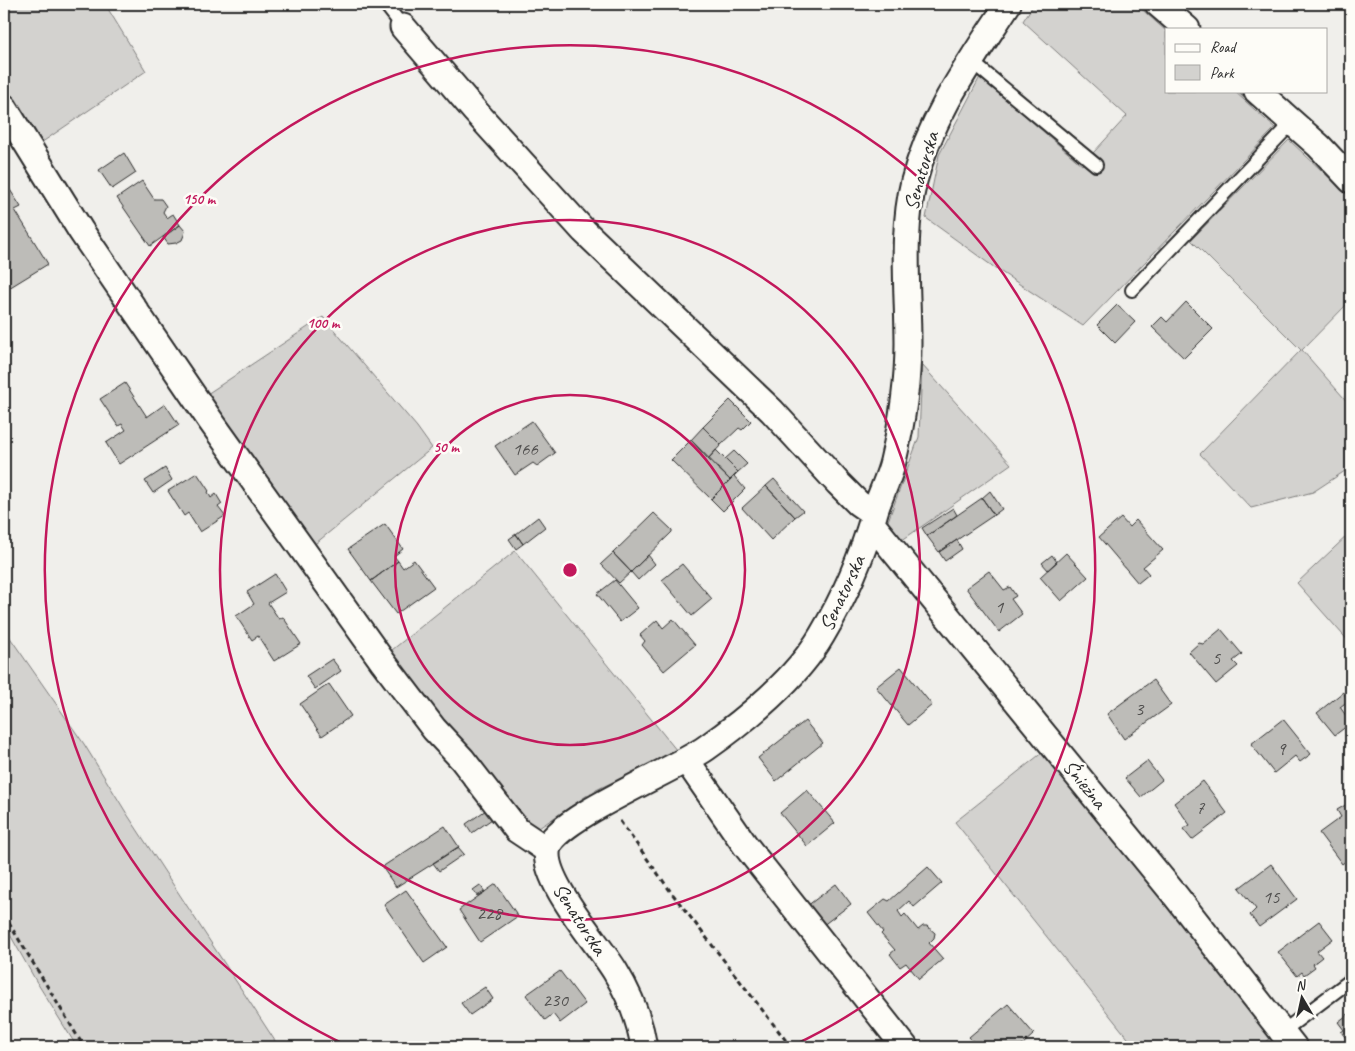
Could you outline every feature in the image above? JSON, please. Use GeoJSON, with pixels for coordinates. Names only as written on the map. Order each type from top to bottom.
{"type":"FeatureCollection","features":[{"type":"Feature","properties":{"kind":"street","name":"Senatorska"},"geometry":{"type":"LineString","coordinates":[[644,1047],[636,1016],[616,973],[554,883],[547,850],[552,838],[572,821],[687,761],[708,747],[763,702],[793,673],[822,636],[848,585],[893,463],[904,403],[908,346],[906,267],[908,215],[914,181],[924,149],[939,113],[1008,4]]}},
{"type":"Feature","properties":{"kind":"street"},"geometry":{"type":"LineString","coordinates":[[1158,4],[1186,28]]}},
{"type":"Feature","properties":{"kind":"street","name":"Śnieżna"},"geometry":{"type":"LineString","coordinates":[[404,27],[475,111],[584,231],[772,411],[873,519],[1169,887],[1288,1040]]}},
{"type":"Feature","properties":{"kind":"street"},"geometry":{"type":"LineString","coordinates":[[1258,92],[1292,122],[1351,180]]}},
{"type":"Feature","properties":{"kind":"street"},"geometry":{"type":"LineString","coordinates":[[4,107],[81,231],[210,420],[383,662],[434,729],[462,759],[517,830],[547,850]]}},
{"type":"Feature","properties":{"kind":"street"},"geometry":{"type":"LineString","coordinates":[[687,761],[745,845],[905,1047]]}},
{"type":"Feature","properties":{"kind":"lane"},"geometry":{"type":"LineString","coordinates":[[385,4],[404,27]]}},
{"type":"Feature","properties":{"kind":"lane"},"geometry":{"type":"LineString","coordinates":[[971,61],[1096,165]]}},
{"type":"Feature","properties":{"kind":"lane"},"geometry":{"type":"LineString","coordinates":[[1132,290],[1292,122]]}},
{"type":"Feature","properties":{"kind":"lane"},"geometry":{"type":"LineString","coordinates":[[1288,1040],[1351,980]]}},
{"type":"Feature","properties":{"kind":"path"},"geometry":{"type":"LineString","coordinates":[[607,802],[671,892],[791,1047]]}},
{"type":"Feature","properties":{"kind":"path"},"geometry":{"type":"LineString","coordinates":[[4,915],[84,1047]]}},
{"type":"Feature","properties":{"kind":"green space"},"geometry":{"type":"Polygon","coordinates":[[[4,4],[105,4],[146,71],[38,145],[4,87],[4,4]]]}},
{"type":"Feature","properties":{"kind":"green space"},"geometry":{"type":"Polygon","coordinates":[[[1034,4],[1136,4],[1165,30],[1165,92],[1235,92],[1275,128],[1083,326],[995,268],[926,218],[939,155],[980,77],[1082,165],[1127,116],[1023,21],[1034,4]]]}},
{"type":"Feature","properties":{"kind":"green space"},"geometry":{"type":"Polygon","coordinates":[[[1289,140],[1351,198],[1351,300],[1302,350],[1351,406],[1351,467],[1313,492],[1251,508],[1200,454],[1301,350],[1191,240],[1289,140]]]}},
{"type":"Feature","properties":{"kind":"green space"},"geometry":{"type":"Polygon","coordinates":[[[323,317],[417,427],[432,448],[310,548],[204,396],[323,317]]]}},
{"type":"Feature","properties":{"kind":"green space"},"geometry":{"type":"Polygon","coordinates":[[[922,365],[1011,464],[898,543],[885,529],[919,437],[922,365]]]}},
{"type":"Feature","properties":{"kind":"green space"},"geometry":{"type":"Polygon","coordinates":[[[1351,532],[1351,644],[1297,583],[1351,532]]]}},
{"type":"Feature","properties":{"kind":"green space"},"geometry":{"type":"Polygon","coordinates":[[[515,551],[677,751],[592,792],[536,830],[387,654],[515,551]]]}},
{"type":"Feature","properties":{"kind":"green space"},"geometry":{"type":"Polygon","coordinates":[[[4,629],[84,744],[127,814],[279,1047],[77,1047],[36,981],[4,924],[4,629]]]}},
{"type":"Feature","properties":{"kind":"green space"},"geometry":{"type":"Polygon","coordinates":[[[1048,748],[1275,1035],[1259,1047],[1135,1047],[955,822],[1048,748]]]}},
{"type":"Feature","properties":{"kind":"building"},"geometry":{"type":"Polygon","coordinates":[[[124,153],[136,173],[112,189],[99,170],[124,153]]]}},
{"type":"Feature","properties":{"kind":"building"},"geometry":{"type":"Polygon","coordinates":[[[142,181],[154,199],[161,199],[166,206],[163,212],[167,218],[173,214],[180,225],[150,246],[117,198],[142,181]]]}},
{"type":"Feature","properties":{"kind":"building"},"geometry":{"type":"Polygon","coordinates":[[[5,182],[21,207],[15,210],[48,264],[4,291],[4,255],[9,252],[4,243],[5,182]]]}},
{"type":"Feature","properties":{"kind":"building"},"geometry":{"type":"Polygon","coordinates":[[[180,225],[185,231],[182,240],[168,244],[163,237],[180,225]]]}},
{"type":"Feature","properties":{"kind":"building"},"geometry":{"type":"Polygon","coordinates":[[[1186,302],[1213,329],[1184,358],[1152,327],[1162,317],[1167,322],[1186,302]]]}},
{"type":"Feature","properties":{"kind":"building"},"geometry":{"type":"Polygon","coordinates":[[[1117,305],[1135,322],[1115,343],[1097,325],[1117,305]]]}},
{"type":"Feature","properties":{"kind":"building"},"geometry":{"type":"Polygon","coordinates":[[[125,383],[147,417],[165,404],[179,425],[119,464],[106,443],[126,430],[122,424],[118,426],[100,399],[125,383]]]}},
{"type":"Feature","properties":{"kind":"building"},"geometry":{"type":"Polygon","coordinates":[[[730,400],[751,421],[742,430],[739,428],[721,445],[703,427],[730,400]]]}},
{"type":"Feature","properties":{"kind":"building"},"geometry":{"type":"Polygon","coordinates":[[[532,421],[555,453],[537,466],[533,463],[515,475],[495,446],[532,421]]]}},
{"type":"Feature","properties":{"kind":"building"},"geometry":{"type":"Polygon","coordinates":[[[703,427],[721,445],[708,459],[691,440],[703,427]]]}},
{"type":"Feature","properties":{"kind":"building"},"geometry":{"type":"Polygon","coordinates":[[[691,440],[730,480],[711,499],[671,460],[691,440]]]}},
{"type":"Feature","properties":{"kind":"building"},"geometry":{"type":"Polygon","coordinates":[[[716,450],[738,472],[730,480],[708,459],[716,450]]]}},
{"type":"Feature","properties":{"kind":"building"},"geometry":{"type":"Polygon","coordinates":[[[734,451],[747,464],[738,472],[725,459],[734,451]]]}},
{"type":"Feature","properties":{"kind":"building"},"geometry":{"type":"Polygon","coordinates":[[[165,468],[172,480],[153,493],[145,481],[165,468]]]}},
{"type":"Feature","properties":{"kind":"building"},"geometry":{"type":"Polygon","coordinates":[[[197,473],[209,491],[211,498],[216,494],[222,504],[218,507],[225,516],[200,532],[188,513],[184,516],[168,491],[197,473]]]}},
{"type":"Feature","properties":{"kind":"building"},"geometry":{"type":"Polygon","coordinates":[[[734,476],[745,489],[723,511],[711,499],[734,476]]]}},
{"type":"Feature","properties":{"kind":"building"},"geometry":{"type":"Polygon","coordinates":[[[774,479],[803,511],[795,517],[766,486],[774,479]]]}},
{"type":"Feature","properties":{"kind":"building"},"geometry":{"type":"Polygon","coordinates":[[[766,486],[795,517],[771,540],[742,508],[766,486]]]}},
{"type":"Feature","properties":{"kind":"building"},"geometry":{"type":"Polygon","coordinates":[[[990,491],[1002,509],[994,515],[982,498],[990,491]]]}},
{"type":"Feature","properties":{"kind":"building"},"geometry":{"type":"Polygon","coordinates":[[[982,498],[994,515],[939,552],[927,536],[982,498]]]}},
{"type":"Feature","properties":{"kind":"building"},"geometry":{"type":"Polygon","coordinates":[[[953,508],[957,515],[927,536],[922,528],[953,508]]]}},
{"type":"Feature","properties":{"kind":"building"},"geometry":{"type":"Polygon","coordinates":[[[654,513],[672,532],[631,572],[613,553],[654,513]]]}},
{"type":"Feature","properties":{"kind":"building"},"geometry":{"type":"Polygon","coordinates":[[[538,517],[545,527],[523,544],[516,534],[538,517]]]}},
{"type":"Feature","properties":{"kind":"building"},"geometry":{"type":"Polygon","coordinates":[[[1121,518],[1129,527],[1136,520],[1163,550],[1143,567],[1149,574],[1138,583],[1099,537],[1121,518]]]}},
{"type":"Feature","properties":{"kind":"building"},"geometry":{"type":"Polygon","coordinates":[[[385,524],[403,549],[394,556],[398,561],[371,581],[348,549],[385,524]]]}},
{"type":"Feature","properties":{"kind":"building"},"geometry":{"type":"Polygon","coordinates":[[[516,534],[523,544],[516,549],[509,539],[516,534]]]}},
{"type":"Feature","properties":{"kind":"building"},"geometry":{"type":"Polygon","coordinates":[[[957,540],[962,549],[945,561],[939,552],[957,540]]]}},
{"type":"Feature","properties":{"kind":"building"},"geometry":{"type":"Polygon","coordinates":[[[613,553],[631,572],[619,583],[601,564],[613,553]]]}},
{"type":"Feature","properties":{"kind":"building"},"geometry":{"type":"Polygon","coordinates":[[[1066,553],[1088,577],[1061,601],[1040,577],[1066,553]]]}},
{"type":"Feature","properties":{"kind":"building"},"geometry":{"type":"Polygon","coordinates":[[[648,555],[655,564],[638,580],[631,572],[648,555]]]}},
{"type":"Feature","properties":{"kind":"building"},"geometry":{"type":"Polygon","coordinates":[[[1052,555],[1057,562],[1048,570],[1042,563],[1052,555]]]}},
{"type":"Feature","properties":{"kind":"building"},"geometry":{"type":"Polygon","coordinates":[[[414,560],[434,587],[396,614],[371,581],[398,561],[403,568],[414,560]]]}},
{"type":"Feature","properties":{"kind":"building"},"geometry":{"type":"Polygon","coordinates":[[[682,564],[712,599],[692,616],[662,580],[682,564]]]}},
{"type":"Feature","properties":{"kind":"building"},"geometry":{"type":"Polygon","coordinates":[[[989,571],[1004,590],[1010,587],[1016,596],[1011,599],[1022,614],[999,632],[966,588],[989,571]]]}},
{"type":"Feature","properties":{"kind":"building"},"geometry":{"type":"Polygon","coordinates":[[[275,574],[286,592],[268,603],[279,619],[283,617],[301,644],[274,661],[258,636],[252,640],[236,616],[254,604],[247,592],[275,574]]]}},
{"type":"Feature","properties":{"kind":"building"},"geometry":{"type":"Polygon","coordinates":[[[615,580],[638,608],[620,622],[597,594],[615,580]]]}},
{"type":"Feature","properties":{"kind":"building"},"geometry":{"type":"Polygon","coordinates":[[[673,619],[695,645],[664,671],[642,645],[645,641],[640,635],[657,620],[663,628],[673,619]]]}},
{"type":"Feature","properties":{"kind":"building"},"geometry":{"type":"Polygon","coordinates":[[[1221,629],[1242,654],[1233,661],[1238,666],[1216,684],[1189,652],[1199,643],[1203,644],[1221,629]]]}},
{"type":"Feature","properties":{"kind":"building"},"geometry":{"type":"Polygon","coordinates":[[[332,659],[341,671],[315,689],[306,676],[332,659]]]}},
{"type":"Feature","properties":{"kind":"building"},"geometry":{"type":"Polygon","coordinates":[[[901,667],[932,705],[908,725],[876,687],[901,667]]]}},
{"type":"Feature","properties":{"kind":"building"},"geometry":{"type":"Polygon","coordinates":[[[1153,680],[1171,705],[1124,739],[1107,714],[1153,680]]]}},
{"type":"Feature","properties":{"kind":"building"},"geometry":{"type":"Polygon","coordinates":[[[329,684],[351,716],[322,736],[300,704],[329,684]]]}},
{"type":"Feature","properties":{"kind":"building"},"geometry":{"type":"Polygon","coordinates":[[[1343,692],[1348,701],[1340,707],[1351,723],[1335,735],[1317,713],[1343,692]]]}},
{"type":"Feature","properties":{"kind":"building"},"geometry":{"type":"Polygon","coordinates":[[[1283,719],[1311,754],[1300,762],[1295,756],[1274,773],[1251,744],[1283,719]]]}},
{"type":"Feature","properties":{"kind":"building"},"geometry":{"type":"Polygon","coordinates":[[[805,721],[823,743],[776,781],[758,758],[805,721]]]}},
{"type":"Feature","properties":{"kind":"building"},"geometry":{"type":"Polygon","coordinates":[[[1147,761],[1162,780],[1141,797],[1125,778],[1147,761]]]}},
{"type":"Feature","properties":{"kind":"building"},"geometry":{"type":"Polygon","coordinates":[[[1203,781],[1227,813],[1192,840],[1183,829],[1190,825],[1174,803],[1203,781]]]}},
{"type":"Feature","properties":{"kind":"building"},"geometry":{"type":"Polygon","coordinates":[[[807,790],[835,823],[807,846],[780,813],[807,790]]]}},
{"type":"Feature","properties":{"kind":"building"},"geometry":{"type":"Polygon","coordinates":[[[1349,803],[1351,806],[1351,857],[1342,864],[1319,833],[1341,817],[1337,810],[1349,803]]]}},
{"type":"Feature","properties":{"kind":"building"},"geometry":{"type":"Polygon","coordinates":[[[486,810],[492,819],[472,833],[466,824],[486,810]]]}},
{"type":"Feature","properties":{"kind":"building"},"geometry":{"type":"Polygon","coordinates":[[[445,826],[459,847],[396,887],[382,867],[445,826]]]}},
{"type":"Feature","properties":{"kind":"building"},"geometry":{"type":"Polygon","coordinates":[[[458,847],[464,854],[439,871],[433,863],[458,847]]]}},
{"type":"Feature","properties":{"kind":"building"},"geometry":{"type":"Polygon","coordinates":[[[1271,864],[1297,899],[1259,927],[1250,915],[1256,909],[1239,888],[1271,864]]]}},
{"type":"Feature","properties":{"kind":"building"},"geometry":{"type":"Polygon","coordinates":[[[928,867],[942,883],[914,907],[909,901],[898,911],[902,917],[905,914],[918,930],[923,926],[927,926],[935,933],[934,938],[929,943],[943,959],[919,979],[906,963],[900,967],[890,954],[895,950],[881,934],[883,932],[868,913],[885,899],[889,901],[928,867]]]}},
{"type":"Feature","properties":{"kind":"building"},"geometry":{"type":"Polygon","coordinates":[[[496,884],[518,916],[480,942],[459,910],[496,884]]]}},
{"type":"Feature","properties":{"kind":"building"},"geometry":{"type":"Polygon","coordinates":[[[836,884],[851,904],[822,926],[807,906],[836,884]]]}},
{"type":"Feature","properties":{"kind":"building"},"geometry":{"type":"Polygon","coordinates":[[[480,885],[485,892],[477,896],[473,890],[480,885]]]}},
{"type":"Feature","properties":{"kind":"building"},"geometry":{"type":"Polygon","coordinates":[[[406,890],[447,947],[424,963],[384,905],[406,890]]]}},
{"type":"Feature","properties":{"kind":"building"},"geometry":{"type":"Polygon","coordinates":[[[1319,921],[1333,939],[1317,951],[1322,957],[1313,964],[1315,967],[1304,975],[1302,972],[1297,976],[1278,952],[1319,921]]]}},
{"type":"Feature","properties":{"kind":"building"},"geometry":{"type":"Polygon","coordinates":[[[560,971],[585,1004],[560,1023],[553,1014],[545,1020],[526,995],[560,971]]]}},
{"type":"Feature","properties":{"kind":"building"},"geometry":{"type":"Polygon","coordinates":[[[485,987],[493,999],[470,1015],[461,1003],[485,987]]]}},
{"type":"Feature","properties":{"kind":"building"},"geometry":{"type":"Polygon","coordinates":[[[1008,1004],[1034,1034],[1022,1045],[1024,1047],[978,1047],[969,1037],[1008,1004]]]}},
{"type":"Feature","properties":{"kind":"building"},"geometry":{"type":"Polygon","coordinates":[[[1351,1012],[1350,1043],[1341,1032],[1344,1030],[1338,1022],[1351,1012]]]}},
{"type":"Feature","properties":{"kind":"waterway"},"geometry":{"type":"LineString","coordinates":[[1142,4],[1153,14]]}},
{"type":"Feature","properties":{"kind":"waterway"},"geometry":{"type":"LineString","coordinates":[[1242,92],[1252,102]]}}]}
